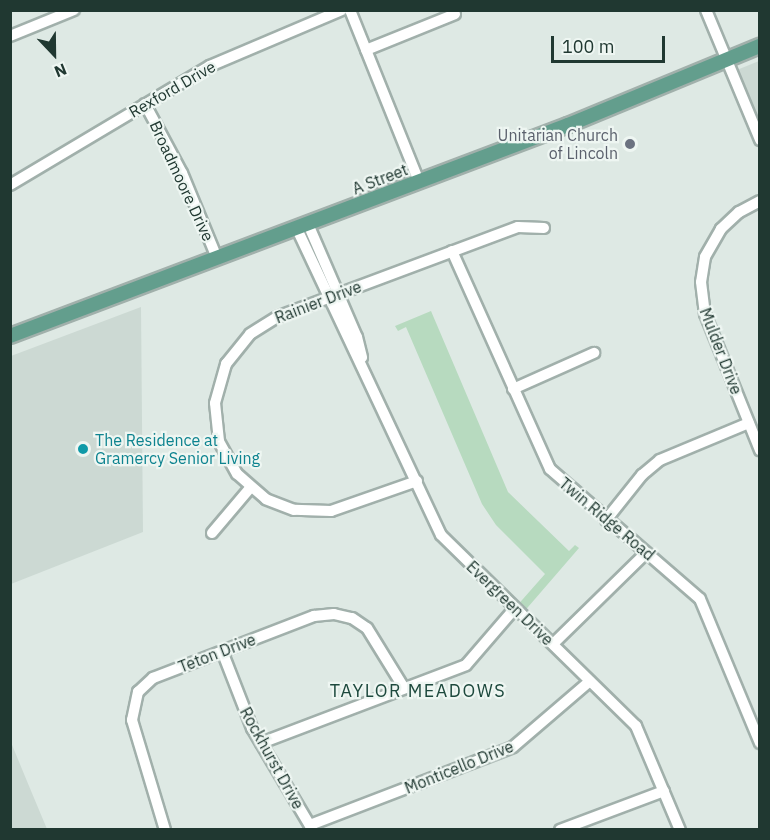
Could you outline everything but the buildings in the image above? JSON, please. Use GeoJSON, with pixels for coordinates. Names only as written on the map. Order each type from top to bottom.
{"type":"FeatureCollection","features":[{"type":"Feature","properties":{"kind":"main road","name":"A Street"},"geometry":{"type":"LineString","coordinates":[[10,336],[419,182],[759,46]]}},
{"type":"Feature","properties":{"kind":"street"},"geometry":{"type":"LineString","coordinates":[[10,36],[74,10]]}},
{"type":"Feature","properties":{"kind":"street","name":"Rexford Drive"},"geometry":{"type":"LineString","coordinates":[[10,185],[234,54],[342,10]]}},
{"type":"Feature","properties":{"kind":"street"},"geometry":{"type":"LineString","coordinates":[[350,10],[419,182]]}},
{"type":"Feature","properties":{"kind":"street"},"geometry":{"type":"LineString","coordinates":[[706,10],[759,140]]}},
{"type":"Feature","properties":{"kind":"street"},"geometry":{"type":"LineString","coordinates":[[366,50],[455,14]]}},
{"type":"Feature","properties":{"kind":"street","name":"Broadmoore Drive"},"geometry":{"type":"LineString","coordinates":[[145,104],[182,173],[217,258]]}},
{"type":"Feature","properties":{"kind":"street","name":"Mulder Drive"},"geometry":{"type":"LineString","coordinates":[[759,201],[739,212],[721,229],[705,257],[700,282],[705,314],[759,450]]}},
{"type":"Feature","properties":{"kind":"street","name":"Evergreen Drive"},"geometry":{"type":"LineString","coordinates":[[302,227],[333,297],[358,341],[362,360],[444,539],[640,731],[680,830]]}},
{"type":"Feature","properties":{"kind":"street","name":"Rainier Drive"},"geometry":{"type":"LineString","coordinates":[[250,488],[227,459],[217,433],[215,403],[222,373],[240,344],[260,326],[518,227],[544,228]]}},
{"type":"Feature","properties":{"kind":"street","name":"Twin Ridge Road"},"geometry":{"type":"LineString","coordinates":[[452,251],[550,469],[606,520],[700,599],[759,743]]}},
{"type":"Feature","properties":{"kind":"street"},"geometry":{"type":"LineString","coordinates":[[513,389],[594,352]]}},
{"type":"Feature","properties":{"kind":"street"},"geometry":{"type":"LineString","coordinates":[[606,520],[642,475],[660,460],[749,423]]}},
{"type":"Feature","properties":{"kind":"street"},"geometry":{"type":"LineString","coordinates":[[212,533],[250,488],[283,507],[320,512],[350,507],[417,482]]}},
{"type":"Feature","properties":{"kind":"street"},"geometry":{"type":"LineString","coordinates":[[553,644],[646,553]]}},
{"type":"Feature","properties":{"kind":"street"},"geometry":{"type":"LineString","coordinates":[[261,743],[471,662],[515,608]]}},
{"type":"Feature","properties":{"kind":"street","name":"Teton Drive"},"geometry":{"type":"LineString","coordinates":[[165,830],[133,725],[134,701],[153,678],[314,616],[340,615],[356,620],[371,632],[404,688]]}},
{"type":"Feature","properties":{"kind":"street","name":"Rockhurst Drive"},"geometry":{"type":"LineString","coordinates":[[222,651],[261,743],[311,827]]}},
{"type":"Feature","properties":{"kind":"street","name":"Monticello Drive"},"geometry":{"type":"LineString","coordinates":[[311,827],[513,747],[590,681]]}},
{"type":"Feature","properties":{"kind":"street"},"geometry":{"type":"LineString","coordinates":[[560,830],[664,790]]}},
{"type":"Feature","properties":{"kind":"shaded area"},"geometry":{"type":"Polygon","coordinates":[[[759,61],[759,140],[732,72],[759,61]]]}},
{"type":"Feature","properties":{"kind":"shaded area"},"geometry":{"type":"Polygon","coordinates":[[[141,307],[143,532],[11,584],[11,356],[141,307]]]}},
{"type":"Feature","properties":{"kind":"shaded area"},"geometry":{"type":"Polygon","coordinates":[[[10,740],[29,786],[47,829],[11,829],[10,740]]]}},
{"type":"Feature","properties":{"kind":"green space"},"geometry":{"type":"Polygon","coordinates":[[[431,311],[508,492],[569,551],[575,545],[579,548],[522,614],[515,608],[545,574],[496,525],[482,504],[406,327],[398,331],[395,326],[431,311]]]}},
{"type":"Feature","properties":{"kind":"place","name":"Unitarian Church of Lincoln"},"geometry":{"type":"Point","coordinates":[630,144]}},
{"type":"Feature","properties":{"kind":"place","name":"The Residence at Gramercy Senior Living"},"geometry":{"type":"Point","coordinates":[83,449]}},
{"type":"Feature","properties":{"kind":"district","name":"TAYLOR MEADOWS"},"geometry":{"type":"Point","coordinates":[418,691]}}]}
